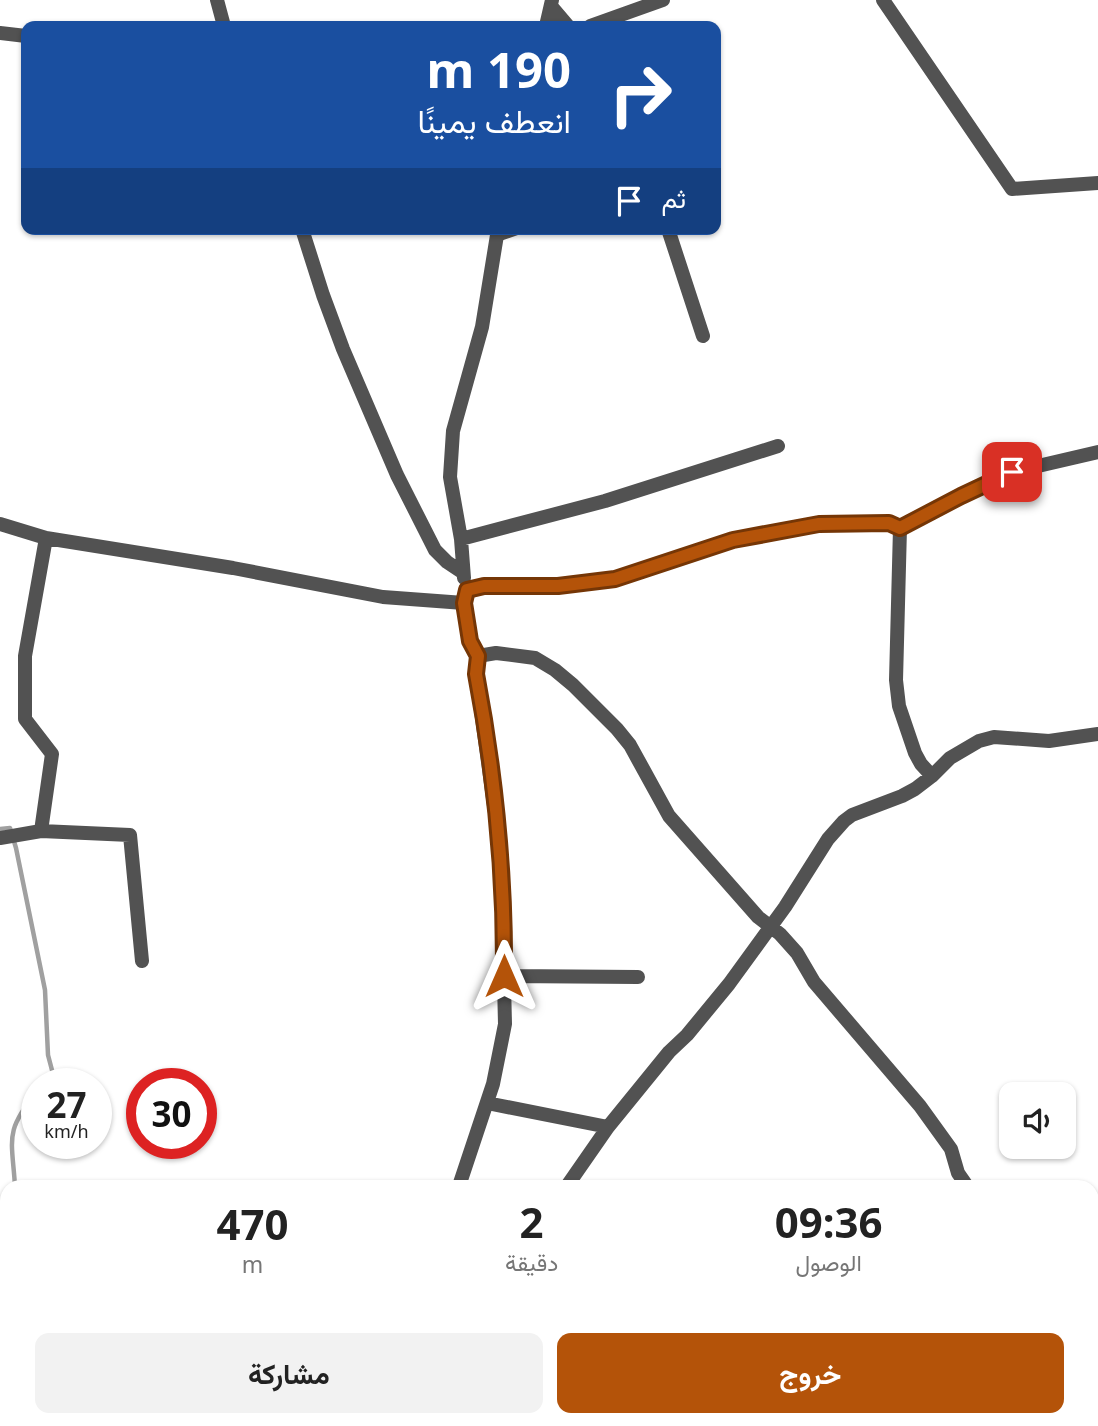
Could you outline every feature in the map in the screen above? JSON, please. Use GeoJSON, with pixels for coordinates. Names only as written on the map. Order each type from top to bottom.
{"type":"FeatureCollection","features":[{"type":"Feature","properties":{"kind":"street"},"geometry":{"type":"LineString","coordinates":[[217,0],[223,21]]}},
{"type":"Feature","properties":{"kind":"street"},"geometry":{"type":"LineString","coordinates":[[604,21],[663,0]]}},
{"type":"Feature","properties":{"kind":"street"},"geometry":{"type":"LineString","coordinates":[[883,0],[1012,189],[1098,183]]}},
{"type":"Feature","properties":{"kind":"street"},"geometry":{"type":"LineString","coordinates":[[547,21],[552,3]]}},
{"type":"Feature","properties":{"kind":"street"},"geometry":{"type":"LineString","coordinates":[[552,3],[565,21]]}},
{"type":"Feature","properties":{"kind":"street"},"geometry":{"type":"LineString","coordinates":[[0,33],[21,35]]}},
{"type":"Feature","properties":{"kind":"street"},"geometry":{"type":"LineString","coordinates":[[304,235],[335,327],[397,475],[435,550],[462,572]]}},
{"type":"Feature","properties":{"kind":"street"},"geometry":{"type":"LineString","coordinates":[[461,1180],[487,1103],[503,1040],[504,976],[501,857],[476,674],[478,656],[470,641],[461,539],[450,477],[453,431],[482,327],[497,235]]}},
{"type":"Feature","properties":{"kind":"street"},"geometry":{"type":"LineString","coordinates":[[670,235],[703,336]]}},
{"type":"Feature","properties":{"kind":"street"},"geometry":{"type":"LineString","coordinates":[[461,539],[604,500],[778,446]]}},
{"type":"Feature","properties":{"kind":"street"},"geometry":{"type":"LineString","coordinates":[[900,528],[1012,472],[1098,452]]}},
{"type":"Feature","properties":{"kind":"street"},"geometry":{"type":"LineString","coordinates":[[0,524],[46,538],[233,568],[383,597],[466,596],[484,586],[558,586],[615,579],[733,540],[819,524],[889,523],[900,528]]}},
{"type":"Feature","properties":{"kind":"street"},"geometry":{"type":"LineString","coordinates":[[900,528],[896,666],[899,706],[920,764],[932,776]]}},
{"type":"Feature","properties":{"kind":"street"},"geometry":{"type":"LineString","coordinates":[[41,831],[52,754],[25,719],[25,656],[46,538]]}},
{"type":"Feature","properties":{"kind":"street"},"geometry":{"type":"LineString","coordinates":[[478,656],[496,653],[535,659],[555,670],[573,685],[617,729],[630,745],[669,816],[739,897],[797,953],[814,982],[920,1106],[951,1149],[963,1180]]}},
{"type":"Feature","properties":{"kind":"street"},"geometry":{"type":"LineString","coordinates":[[571,1180],[608,1127],[729,984],[785,907],[811,864],[844,821],[852,815],[915,789],[950,758],[979,741],[994,737],[1049,741],[1098,734]]}},
{"type":"Feature","properties":{"kind":"street"},"geometry":{"type":"LineString","coordinates":[[1,838],[41,831],[130,835],[142,961]]}},
{"type":"Feature","properties":{"kind":"street"},"geometry":{"type":"LineString","coordinates":[[504,976],[638,977]]}},
{"type":"Feature","properties":{"kind":"street"},"geometry":{"type":"LineString","coordinates":[[487,1103],[608,1127]]}},
{"type":"Feature","properties":{"kind":"waterway"},"geometry":{"type":"LineString","coordinates":[[0,829],[10,828],[16,848],[45,990],[48,1055],[51,1068]]}},
{"type":"Feature","properties":{"kind":"waterway"},"geometry":{"type":"LineString","coordinates":[[15,1180],[12,1136],[21,1114]]}},
{"type":"Feature","properties":{"kind":"route"},"geometry":{"type":"LineString","coordinates":[[504,976],[503,894],[498,828],[476,674],[478,656],[470,641],[464,603],[467,590],[484,586],[532,588],[615,579],[733,540],[819,524],[889,523],[900,528],[1012,472]]}}]}
